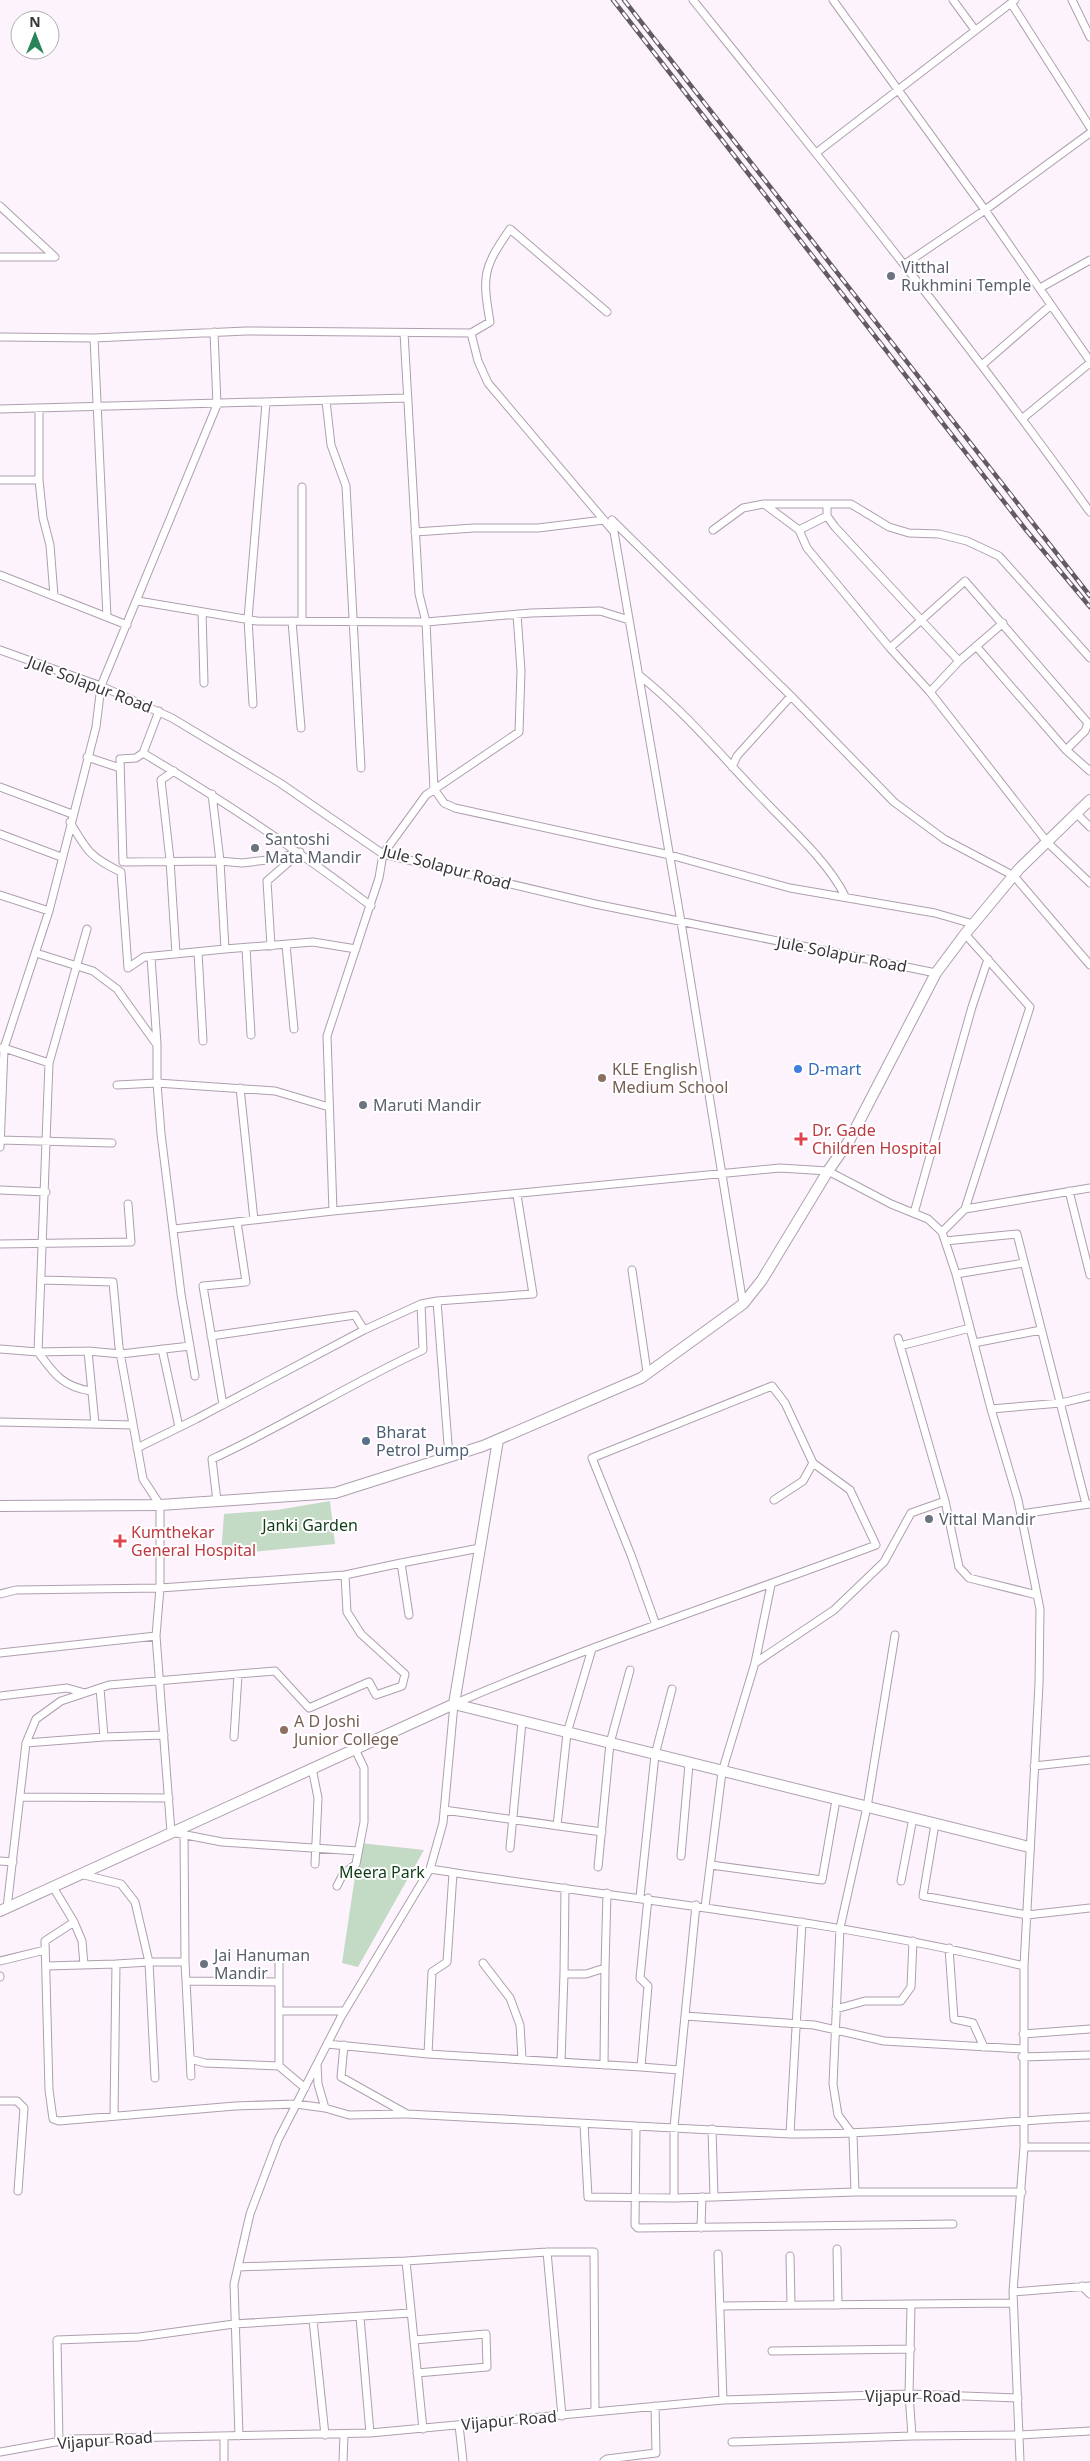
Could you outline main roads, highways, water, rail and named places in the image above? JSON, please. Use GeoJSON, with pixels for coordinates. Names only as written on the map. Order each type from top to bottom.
{"type":"FeatureCollection","features":[{"type":"Feature","properties":{"kind":"railway"},"geometry":{"type":"LineString","coordinates":[[613,0],[1026,530],[1090,607]]}},
{"type":"Feature","properties":{"kind":"railway"},"geometry":{"type":"LineString","coordinates":[[624,0],[1090,596]]}},
{"type":"Feature","properties":{"kind":"place","name":"Vitthal Rukhmini Temple"},"geometry":{"type":"Point","coordinates":[891,276]}},
{"type":"Feature","properties":{"kind":"place","name":"Santoshi Mata Mandir"},"geometry":{"type":"Point","coordinates":[255,848]}},
{"type":"Feature","properties":{"kind":"place","name":"D-mart"},"geometry":{"type":"Point","coordinates":[798,1069]}},
{"type":"Feature","properties":{"kind":"place","name":"KLE English Medium School"},"geometry":{"type":"Point","coordinates":[602,1078]}},
{"type":"Feature","properties":{"kind":"place","name":"Maruti Mandir"},"geometry":{"type":"Point","coordinates":[363,1105]}},
{"type":"Feature","properties":{"kind":"place","name":"Dr. Gade Children Hospital"},"geometry":{"type":"Point","coordinates":[801,1139]}},
{"type":"Feature","properties":{"kind":"place","name":"Bharat Petrol Pump"},"geometry":{"type":"Point","coordinates":[366,1441]}},
{"type":"Feature","properties":{"kind":"place","name":"Vittal Mandir"},"geometry":{"type":"Point","coordinates":[929,1519]}},
{"type":"Feature","properties":{"kind":"place","name":"Kumthekar General Hospital"},"geometry":{"type":"Point","coordinates":[120,1541]}},
{"type":"Feature","properties":{"kind":"place","name":"A D Joshi Junior College"},"geometry":{"type":"Point","coordinates":[284,1730]}},
{"type":"Feature","properties":{"kind":"place","name":"Jai Hanuman Mandir"},"geometry":{"type":"Point","coordinates":[204,1964]}},
{"type":"Feature","properties":{"kind":"park label","name":"Janki Garden"},"geometry":{"type":"Point","coordinates":[310,1525]}},
{"type":"Feature","properties":{"kind":"park label","name":"Meera Park"},"geometry":{"type":"Point","coordinates":[382,1872]}}]}
